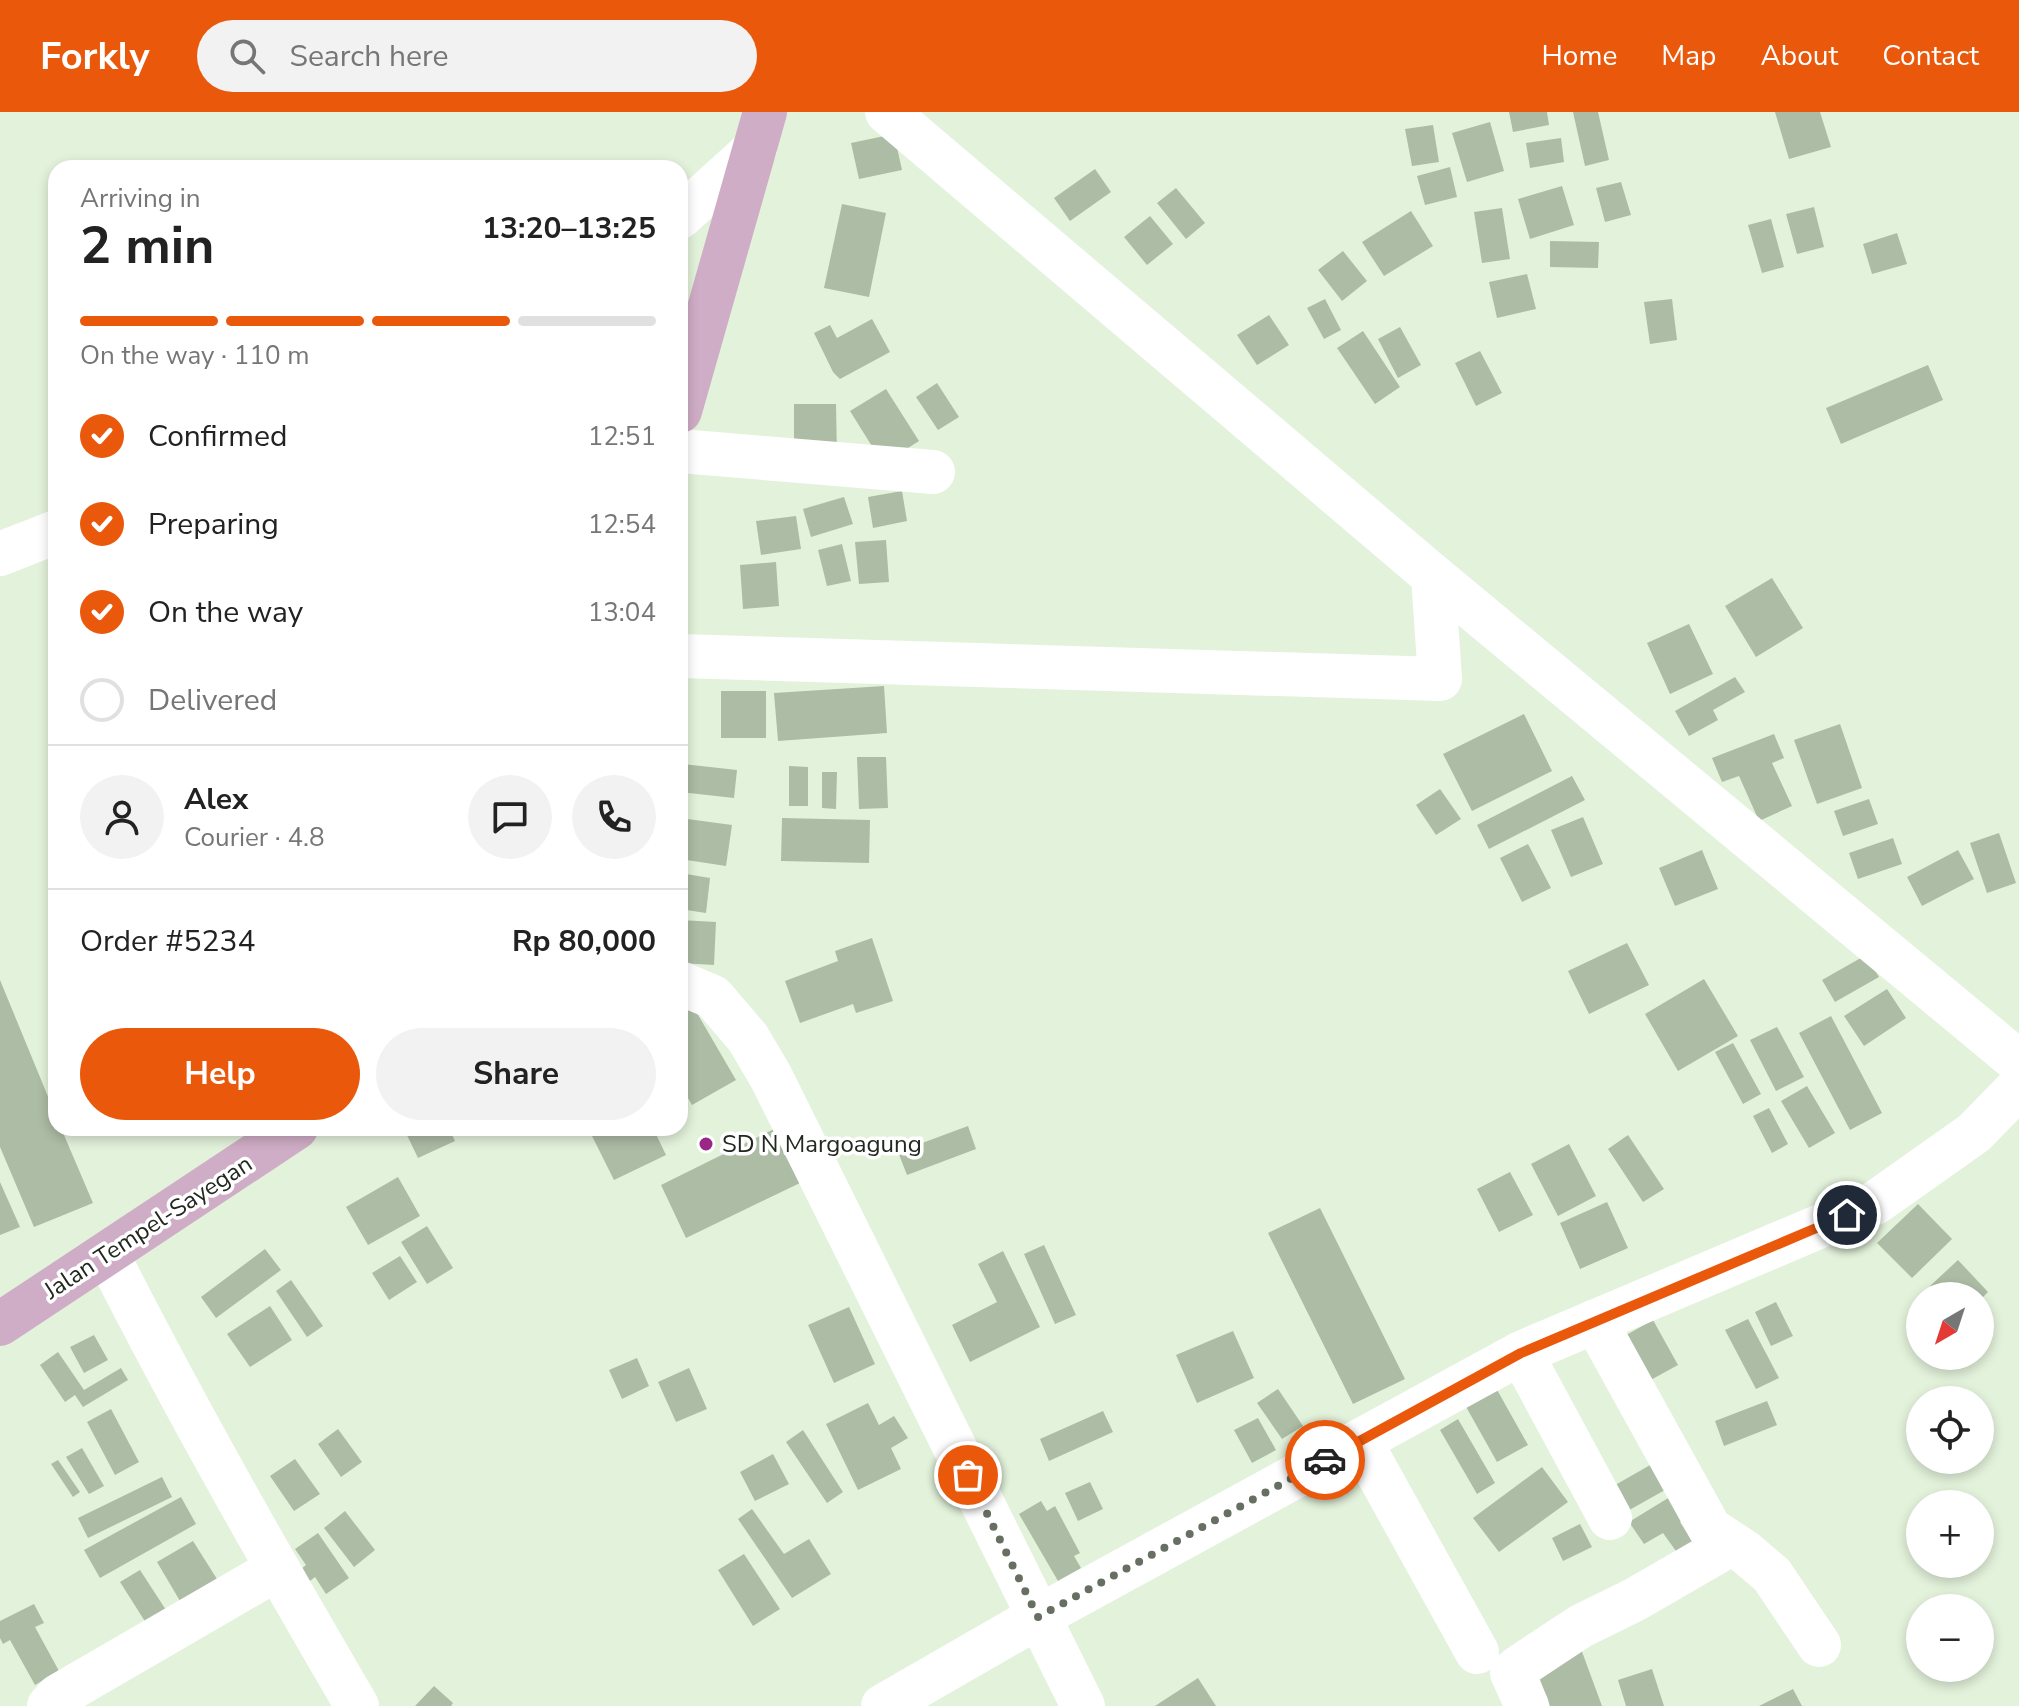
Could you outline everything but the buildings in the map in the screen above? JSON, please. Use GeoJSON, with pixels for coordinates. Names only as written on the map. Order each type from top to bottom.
{"type":"FeatureCollection","features":[{"type":"Feature","properties":{"kind":"main road"},"geometry":{"type":"LineString","coordinates":[[688,383],[760,131]]}},
{"type":"Feature","properties":{"kind":"main road","name":"Jalan Tempel-Sayegan"},"geometry":{"type":"LineString","coordinates":[[0,1324],[284,1136]]}},
{"type":"Feature","properties":{"kind":"street"},"geometry":{"type":"LineString","coordinates":[[887,112],[1433,576],[2019,1062]]}},
{"type":"Feature","properties":{"kind":"street"},"geometry":{"type":"LineString","coordinates":[[688,208],[760,131]]}},
{"type":"Feature","properties":{"kind":"street"},"geometry":{"type":"LineString","coordinates":[[688,452],[933,472]]}},
{"type":"Feature","properties":{"kind":"street"},"geometry":{"type":"LineString","coordinates":[[0,554],[48,535]]}},
{"type":"Feature","properties":{"kind":"street"},"geometry":{"type":"LineString","coordinates":[[688,656],[1440,679],[1433,576]]}},
{"type":"Feature","properties":{"kind":"street"},"geometry":{"type":"LineString","coordinates":[[688,986],[713,997],[748,1038],[778,1092],[1083,1706]]}},
{"type":"Feature","properties":{"kind":"street"},"geometry":{"type":"LineString","coordinates":[[883,1706],[1038,1617],[1521,1353],[1875,1203],[1974,1133],[2019,1087]]}},
{"type":"Feature","properties":{"kind":"street"},"geometry":{"type":"LineString","coordinates":[[107,1254],[161,1360],[357,1706]]}},
{"type":"Feature","properties":{"kind":"street"},"geometry":{"type":"LineString","coordinates":[[1595,1321],[1710,1529],[1772,1575],[1819,1645]]}},
{"type":"Feature","properties":{"kind":"street"},"geometry":{"type":"LineString","coordinates":[[1521,1353],[1610,1518]]}},
{"type":"Feature","properties":{"kind":"street"},"geometry":{"type":"LineString","coordinates":[[1360,1441],[1477,1652]]}},
{"type":"Feature","properties":{"kind":"street"},"geometry":{"type":"LineString","coordinates":[[1527,1706],[1513,1680],[1512,1673],[1519,1667],[1581,1626],[1634,1600],[1731,1544]]}},
{"type":"Feature","properties":{"kind":"street"},"geometry":{"type":"LineString","coordinates":[[49,1706],[58,1696],[277,1569]]}},
{"type":"Feature","properties":{"kind":"way so far"},"geometry":{"type":"LineString","coordinates":[[968,1475],[1038,1617],[1325,1460]]}},
{"type":"Feature","properties":{"kind":"place","name":"SD N Margoagung"},"geometry":{"type":"Point","coordinates":[706,1144]}},
{"type":"Feature","properties":{"kind":"route"},"geometry":{"type":"LineString","coordinates":[[1325,1460],[1521,1353],[1847,1215]]}}]}
